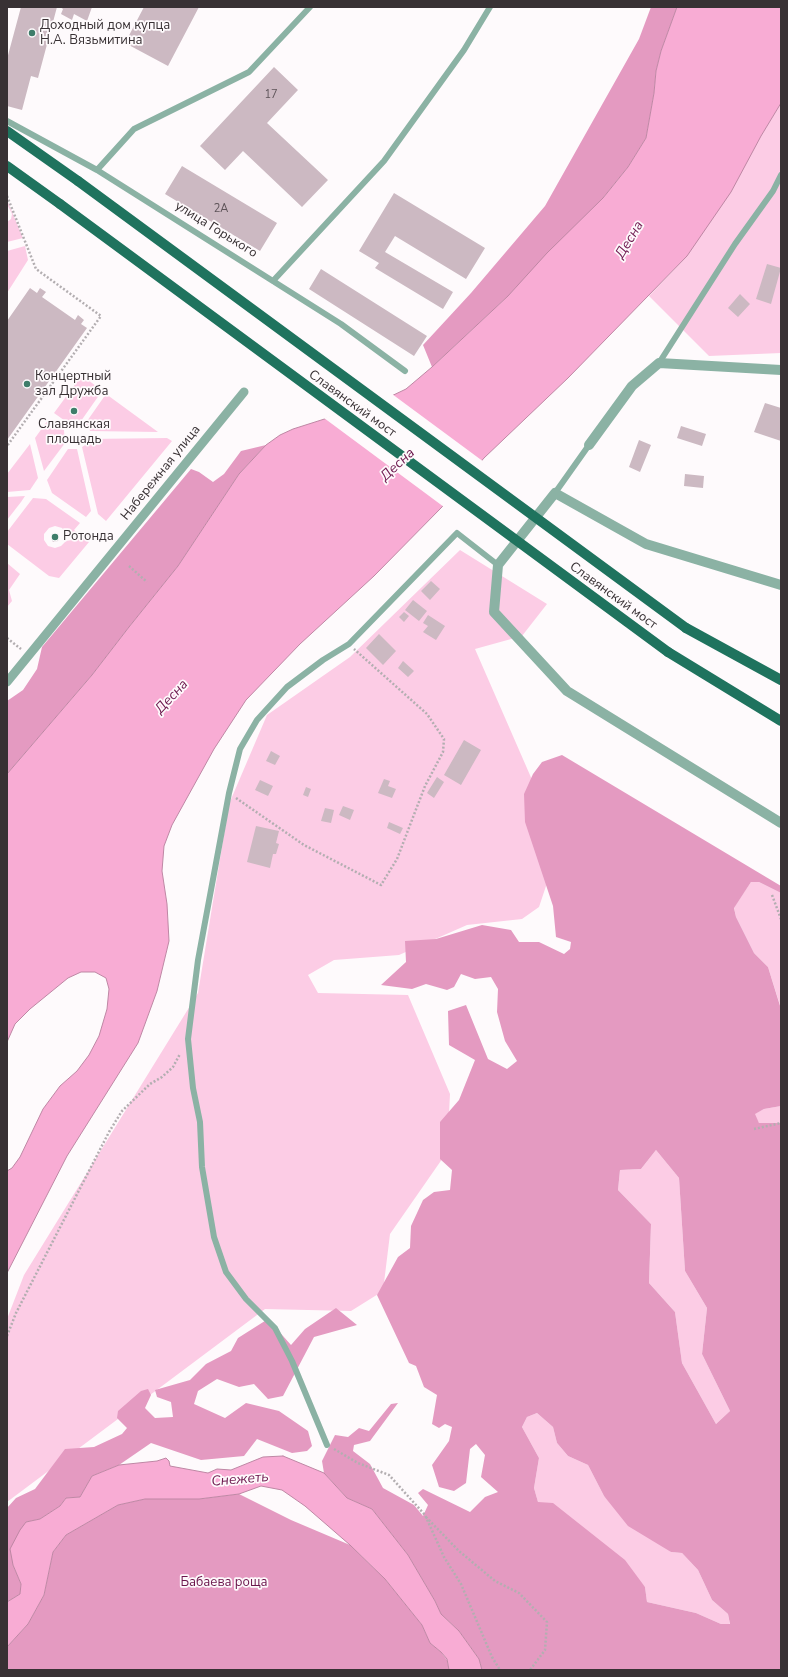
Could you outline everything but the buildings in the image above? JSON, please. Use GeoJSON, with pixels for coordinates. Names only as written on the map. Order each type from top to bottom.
{"type":"FeatureCollection","features":[{"type":"Feature","properties":{"kind":"main road","name":"Славянский мост"},"geometry":{"type":"LineString","coordinates":[[7,131],[78,181],[686,628],[781,680]]}},
{"type":"Feature","properties":{"kind":"main road","name":"Славянский мост"},"geometry":{"type":"LineString","coordinates":[[7,166],[668,652],[781,721]]}},
{"type":"Feature","properties":{"kind":"street"},"geometry":{"type":"LineString","coordinates":[[590,445],[632,386],[659,363],[781,370]]}},
{"type":"Feature","properties":{"kind":"street","name":"Набережная улица"},"geometry":{"type":"LineString","coordinates":[[7,682],[244,392]]}},
{"type":"Feature","properties":{"kind":"street"},"geometry":{"type":"LineString","coordinates":[[781,585],[646,544],[555,492],[498,565],[494,612],[567,691],[781,823]]}},
{"type":"Feature","properties":{"kind":"lane"},"geometry":{"type":"LineString","coordinates":[[97,170],[134,129],[249,72],[310,7]]}},
{"type":"Feature","properties":{"kind":"lane"},"geometry":{"type":"LineString","coordinates":[[273,281],[384,161],[464,50],[490,7]]}},
{"type":"Feature","properties":{"kind":"lane","name":"улица Горького"},"geometry":{"type":"LineString","coordinates":[[7,121],[97,170],[341,324],[405,371]]}},
{"type":"Feature","properties":{"kind":"lane"},"geometry":{"type":"LineString","coordinates":[[659,363],[781,175]]}},
{"type":"Feature","properties":{"kind":"lane"},"geometry":{"type":"LineString","coordinates":[[555,492],[590,445]]}},
{"type":"Feature","properties":{"kind":"lane"},"geometry":{"type":"LineString","coordinates":[[327,1445],[292,1361],[275,1328],[246,1299],[226,1272],[214,1237],[202,1167],[200,1122],[193,1088],[188,1039],[198,960],[230,793],[240,749],[257,720],[287,686],[323,660],[349,644],[457,532],[498,565]]}},
{"type":"Feature","properties":{"kind":"path"},"geometry":{"type":"LineString","coordinates":[[7,196],[36,270],[101,316],[7,446]]}},
{"type":"Feature","properties":{"kind":"path"},"geometry":{"type":"LineString","coordinates":[[129,566],[147,582]]}},
{"type":"Feature","properties":{"kind":"path"},"geometry":{"type":"LineString","coordinates":[[7,638],[29,656]]}},
{"type":"Feature","properties":{"kind":"path"},"geometry":{"type":"LineString","coordinates":[[230,793],[262,818],[304,845],[381,885],[397,860],[425,786],[443,752],[444,739],[427,714],[349,644]]}},
{"type":"Feature","properties":{"kind":"path"},"geometry":{"type":"LineString","coordinates":[[772,895],[781,919]]}},
{"type":"Feature","properties":{"kind":"path"},"geometry":{"type":"LineString","coordinates":[[7,1336],[16,1313],[109,1132],[122,1111],[150,1084],[162,1077],[173,1067],[188,1039]]}},
{"type":"Feature","properties":{"kind":"path"},"geometry":{"type":"LineString","coordinates":[[754,1129],[781,1123]]}},
{"type":"Feature","properties":{"kind":"path"},"geometry":{"type":"LineString","coordinates":[[327,1445],[358,1463],[389,1475],[459,1551],[495,1581],[519,1593],[547,1622],[545,1650],[530,1670]]}},
{"type":"Feature","properties":{"kind":"path"},"geometry":{"type":"LineString","coordinates":[[425,1515],[444,1557],[461,1584],[492,1657],[500,1670]]}},
{"type":"Feature","properties":{"kind":"shaded area"},"geometry":{"type":"Polygon","coordinates":[[[781,103],[781,353],[709,356],[649,296],[687,256],[781,103]]]}},
{"type":"Feature","properties":{"kind":"shaded area"},"geometry":{"type":"Polygon","coordinates":[[[7,200],[23,238],[7,242],[7,222],[11,219],[12,214],[7,204],[7,200]]]}},
{"type":"Feature","properties":{"kind":"shaded area"},"geometry":{"type":"Polygon","coordinates":[[[25,246],[28,260],[7,293],[7,251],[25,246]]]}},
{"type":"Feature","properties":{"kind":"shaded area"},"geometry":{"type":"Polygon","coordinates":[[[82,375],[102,391],[81,421],[71,421],[68,423],[54,413],[82,375]]]}},
{"type":"Feature","properties":{"kind":"shaded area"},"geometry":{"type":"Polygon","coordinates":[[[106,394],[158,432],[90,431],[89,427],[85,424],[106,394]]]}},
{"type":"Feature","properties":{"kind":"shaded area"},"geometry":{"type":"Polygon","coordinates":[[[48,420],[64,430],[65,443],[44,471],[35,438],[48,420]]]}},
{"type":"Feature","properties":{"kind":"shaded area"},"geometry":{"type":"Polygon","coordinates":[[[167,438],[172,441],[106,521],[98,514],[82,447],[87,444],[89,439],[167,438]]]}},
{"type":"Feature","properties":{"kind":"shaded area"},"geometry":{"type":"Polygon","coordinates":[[[30,444],[38,478],[30,490],[7,492],[7,474],[30,444]]]}},
{"type":"Feature","properties":{"kind":"shaded area"},"geometry":{"type":"Polygon","coordinates":[[[68,449],[77,449],[91,511],[86,517],[52,493],[47,480],[68,449]]]}},
{"type":"Feature","properties":{"kind":"shaded area"},"geometry":{"type":"Polygon","coordinates":[[[25,496],[21,502],[7,520],[7,497],[25,496]]]}},
{"type":"Feature","properties":{"kind":"shaded area"},"geometry":{"type":"Polygon","coordinates":[[[33,498],[46,499],[80,523],[74,530],[78,533],[67,535],[62,528],[55,526],[49,528],[44,534],[44,540],[48,546],[55,548],[61,546],[66,541],[84,538],[89,542],[59,578],[49,576],[7,544],[7,532],[33,498]]]}},
{"type":"Feature","properties":{"kind":"shaded area"},"geometry":{"type":"Polygon","coordinates":[[[460,550],[547,604],[522,636],[475,649],[533,782],[547,883],[539,907],[522,919],[467,925],[399,955],[334,960],[308,975],[318,993],[408,995],[450,1094],[447,1152],[390,1234],[383,1291],[351,1311],[265,1309],[7,1502],[7,1319],[24,1275],[198,993],[229,804],[267,715],[350,657],[460,550]]]}},
{"type":"Feature","properties":{"kind":"shaded area"},"geometry":{"type":"Polygon","coordinates":[[[7,563],[20,574],[9,590],[12,601],[7,607],[7,563]]]}},
{"type":"Feature","properties":{"kind":"shaded area"},"geometry":{"type":"Polygon","coordinates":[[[751,882],[759,882],[781,893],[781,1008],[768,967],[754,953],[736,917],[734,907],[751,882]]]}},
{"type":"Feature","properties":{"kind":"shaded area"},"geometry":{"type":"Polygon","coordinates":[[[781,1106],[781,1123],[759,1123],[754,1114],[764,1109],[781,1106]]]}},
{"type":"Feature","properties":{"kind":"shaded area"},"geometry":{"type":"Polygon","coordinates":[[[656,1150],[679,1178],[685,1271],[707,1308],[702,1354],[730,1411],[716,1424],[682,1363],[675,1312],[649,1283],[651,1224],[618,1190],[620,1170],[641,1169],[656,1150]]]}},
{"type":"Feature","properties":{"kind":"shaded area"},"geometry":{"type":"Polygon","coordinates":[[[537,1413],[553,1427],[557,1443],[568,1456],[588,1465],[604,1496],[671,1552],[682,1553],[698,1570],[712,1600],[728,1614],[730,1625],[721,1624],[696,1613],[647,1602],[645,1587],[538,1502],[534,1488],[539,1458],[522,1427],[527,1417],[537,1413]]]}},
{"type":"Feature","properties":{"kind":"green space"},"geometry":{"type":"Polygon","coordinates":[[[651,7],[677,7],[661,51],[656,71],[654,93],[646,138],[628,167],[603,198],[508,296],[432,367],[423,345],[471,293],[545,206],[639,39],[651,7]]]}},
{"type":"Feature","properties":{"kind":"green space"},"geometry":{"type":"Polygon","coordinates":[[[266,445],[239,474],[178,566],[92,675],[7,774],[7,701],[23,690],[37,669],[42,647],[191,469],[199,472],[213,482],[224,474],[241,451],[266,445]]]}},
{"type":"Feature","properties":{"kind":"green space"},"geometry":{"type":"Polygon","coordinates":[[[562,755],[781,886],[781,893],[759,882],[751,882],[734,908],[736,917],[754,953],[768,967],[781,1009],[781,1106],[764,1109],[755,1114],[759,1123],[781,1123],[781,1670],[482,1670],[479,1659],[459,1631],[441,1614],[408,1555],[372,1509],[347,1498],[324,1473],[322,1461],[335,1435],[348,1437],[359,1428],[369,1431],[391,1404],[398,1403],[370,1441],[354,1445],[353,1451],[370,1464],[383,1488],[414,1505],[423,1516],[428,1505],[418,1493],[423,1489],[470,1512],[485,1497],[498,1492],[481,1477],[485,1455],[476,1444],[470,1449],[466,1483],[454,1491],[439,1487],[432,1465],[449,1441],[452,1427],[445,1424],[439,1428],[432,1424],[437,1395],[424,1387],[416,1366],[409,1363],[377,1295],[398,1257],[410,1248],[411,1226],[423,1200],[434,1192],[450,1190],[452,1170],[440,1159],[440,1122],[459,1100],[475,1060],[449,1045],[448,1011],[466,1005],[488,1059],[507,1069],[517,1061],[505,1041],[497,1012],[498,989],[491,977],[475,979],[461,974],[454,987],[447,990],[426,984],[412,989],[381,985],[406,962],[405,941],[436,939],[482,925],[511,930],[519,942],[539,942],[564,954],[570,949],[571,942],[556,937],[553,906],[525,822],[524,794],[533,774],[542,762],[562,755]],[[656,1150],[641,1169],[620,1170],[618,1190],[651,1224],[649,1283],[675,1312],[682,1363],[716,1424],[730,1411],[702,1354],[707,1308],[685,1271],[679,1178],[656,1150]],[[537,1413],[527,1417],[522,1427],[539,1458],[534,1488],[538,1502],[553,1503],[625,1560],[645,1587],[647,1602],[696,1613],[721,1624],[730,1624],[728,1614],[712,1600],[698,1570],[682,1553],[671,1552],[628,1526],[604,1496],[588,1465],[568,1456],[557,1443],[553,1427],[537,1413]]]}},
{"type":"Feature","properties":{"kind":"green space"},"geometry":{"type":"Polygon","coordinates":[[[336,1308],[357,1325],[314,1337],[283,1396],[268,1399],[254,1384],[239,1387],[217,1379],[198,1391],[194,1404],[225,1418],[246,1403],[279,1411],[308,1431],[312,1446],[307,1451],[292,1453],[257,1439],[244,1456],[201,1460],[151,1443],[119,1465],[92,1476],[80,1497],[66,1498],[60,1506],[40,1519],[26,1522],[13,1565],[21,1584],[20,1594],[7,1602],[7,1508],[16,1498],[35,1489],[65,1449],[94,1447],[122,1434],[127,1428],[117,1418],[118,1411],[141,1391],[148,1389],[151,1395],[145,1408],[155,1418],[173,1417],[171,1402],[157,1397],[155,1390],[190,1380],[206,1364],[231,1351],[238,1338],[268,1319],[291,1345],[305,1329],[336,1308]]]}},
{"type":"Feature","properties":{"kind":"green space","name":"Бабаева роща"},"geometry":{"type":"Polygon","coordinates":[[[239,1494],[291,1520],[350,1545],[385,1579],[422,1625],[430,1643],[441,1652],[447,1660],[449,1670],[7,1670],[7,1647],[28,1624],[44,1595],[53,1552],[66,1535],[118,1505],[145,1499],[199,1499],[239,1494]]]}},
{"type":"Feature","properties":{"kind":"water","name":"Десна"},"geometry":{"type":"Polygon","coordinates":[[[677,7],[781,7],[781,103],[761,136],[731,192],[687,256],[568,378],[484,458],[441,508],[374,576],[300,644],[246,700],[214,749],[172,825],[164,846],[162,871],[167,904],[169,941],[157,991],[138,1043],[67,1156],[7,1273],[7,1171],[12,1168],[20,1157],[43,1109],[60,1086],[77,1071],[89,1055],[99,1036],[107,1009],[109,989],[106,978],[95,972],[81,972],[68,978],[30,1009],[15,1024],[7,1042],[7,774],[92,675],[178,566],[239,474],[266,445],[280,435],[293,429],[381,401],[406,389],[432,367],[508,296],[547,253],[603,198],[628,167],[646,138],[654,93],[656,71],[661,51],[677,7]]]}},
{"type":"Feature","properties":{"kind":"water","name":"Снежеть"},"geometry":{"type":"Polygon","coordinates":[[[283,1456],[324,1473],[347,1498],[372,1509],[408,1555],[441,1614],[459,1631],[479,1659],[482,1670],[449,1670],[447,1659],[430,1643],[422,1625],[385,1579],[350,1545],[305,1506],[282,1490],[261,1486],[239,1494],[199,1499],[145,1499],[118,1505],[66,1535],[53,1552],[44,1595],[28,1624],[7,1647],[7,1602],[20,1594],[21,1584],[13,1565],[10,1549],[26,1522],[40,1519],[60,1506],[66,1498],[80,1497],[92,1476],[119,1465],[157,1461],[166,1458],[169,1461],[170,1466],[208,1473],[217,1469],[231,1470],[263,1457],[283,1456]]]}},
{"type":"Feature","properties":{"kind":"pier"},"geometry":{"type":"Polygon","coordinates":[[[392,394],[484,462],[444,507],[324,418],[381,400],[392,394]]]}},
{"type":"Feature","properties":{"kind":"place","name":"Доходный дом купца Н.А. Вязьмитина"},"geometry":{"type":"Point","coordinates":[32,33]}},
{"type":"Feature","properties":{"kind":"place","name":"Концертный зал Дружба"},"geometry":{"type":"Point","coordinates":[27,384]}},
{"type":"Feature","properties":{"kind":"place","name":"Славянская площадь"},"geometry":{"type":"Point","coordinates":[74,411]}},
{"type":"Feature","properties":{"kind":"place","name":"Ротонда"},"geometry":{"type":"Point","coordinates":[55,537]}}]}
